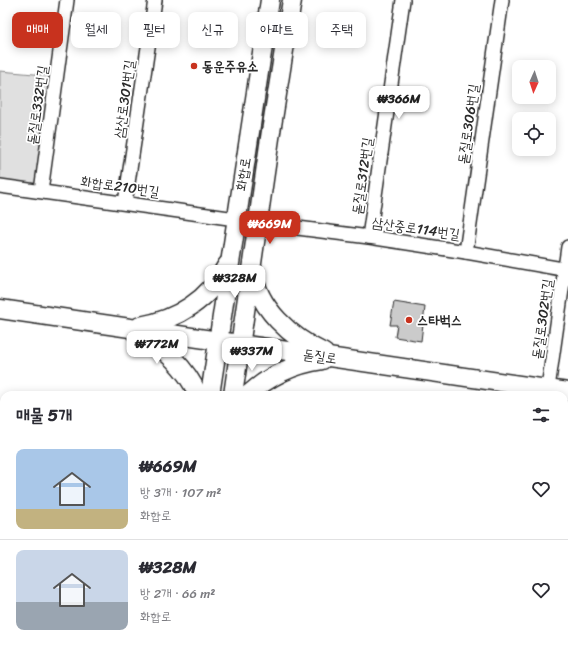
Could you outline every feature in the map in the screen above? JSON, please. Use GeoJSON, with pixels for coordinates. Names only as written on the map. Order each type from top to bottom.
{"type":"FeatureCollection","features":[{"type":"Feature","properties":{"kind":"main road","name":"화합로"},"geometry":{"type":"LineString","coordinates":[[211,391],[270,0]]}},
{"type":"Feature","properties":{"kind":"main road","name":"화합로"},"geometry":{"type":"LineString","coordinates":[[234,391],[292,0]]}},
{"type":"Feature","properties":{"kind":"main road"},"geometry":{"type":"LineString","coordinates":[[230,258],[231,278],[238,284],[246,280],[252,263]]}},
{"type":"Feature","properties":{"kind":"main road"},"geometry":{"type":"LineString","coordinates":[[124,327],[154,324],[190,307],[219,279],[230,258]]}},
{"type":"Feature","properties":{"kind":"main road"},"geometry":{"type":"LineString","coordinates":[[252,263],[256,284],[260,294],[278,320],[287,329],[310,345],[337,358]]}},
{"type":"Feature","properties":{"kind":"main road","name":"돋질로"},"geometry":{"type":"LineString","coordinates":[[0,309],[337,358],[542,391]]}},
{"type":"Feature","properties":{"kind":"main road"},"geometry":{"type":"LineString","coordinates":[[124,327],[147,338],[168,354],[187,374],[196,391]]}},
{"type":"Feature","properties":{"kind":"main road"},"geometry":{"type":"LineString","coordinates":[[252,391],[260,384],[286,370],[302,364],[337,358]]}},
{"type":"Feature","properties":{"kind":"street","name":"돋질로332번길"},"geometry":{"type":"LineString","coordinates":[[41,191],[67,0]]}},
{"type":"Feature","properties":{"kind":"street","name":"삼산로301번길"},"geometry":{"type":"LineString","coordinates":[[125,203],[155,0]]}},
{"type":"Feature","properties":{"kind":"street","name":"돋질로312번길"},"geometry":{"type":"LineString","coordinates":[[369,237],[403,0]]}},
{"type":"Feature","properties":{"kind":"street","name":"돋질로306번길"},"geometry":{"type":"LineString","coordinates":[[466,252],[502,0]]}},
{"type":"Feature","properties":{"kind":"street","name":"화합로210번길"},"geometry":{"type":"LineString","coordinates":[[0,186],[236,219]]}},
{"type":"Feature","properties":{"kind":"street","name":"삼산중로114번길"},"geometry":{"type":"LineString","coordinates":[[258,222],[466,252],[566,270]]}},
{"type":"Feature","properties":{"kind":"street","name":"돋질로302번길"},"geometry":{"type":"LineString","coordinates":[[548,391],[568,247]]}},
{"type":"Feature","properties":{"kind":"shaded area"},"geometry":{"type":"Polygon","coordinates":[[[0,71],[57,76],[41,191],[0,186],[0,71]]]}},
{"type":"Feature","properties":{"kind":"building"},"geometry":{"type":"Polygon","coordinates":[[[394,302],[425,307],[421,341],[395,337],[397,325],[390,325],[394,302]]]}},
{"type":"Feature","properties":{"kind":"place","name":"동운주유소"},"geometry":{"type":"Point","coordinates":[194,66]}},
{"type":"Feature","properties":{"kind":"place","name":"스타벅스"},"geometry":{"type":"Point","coordinates":[409,320]}}]}
